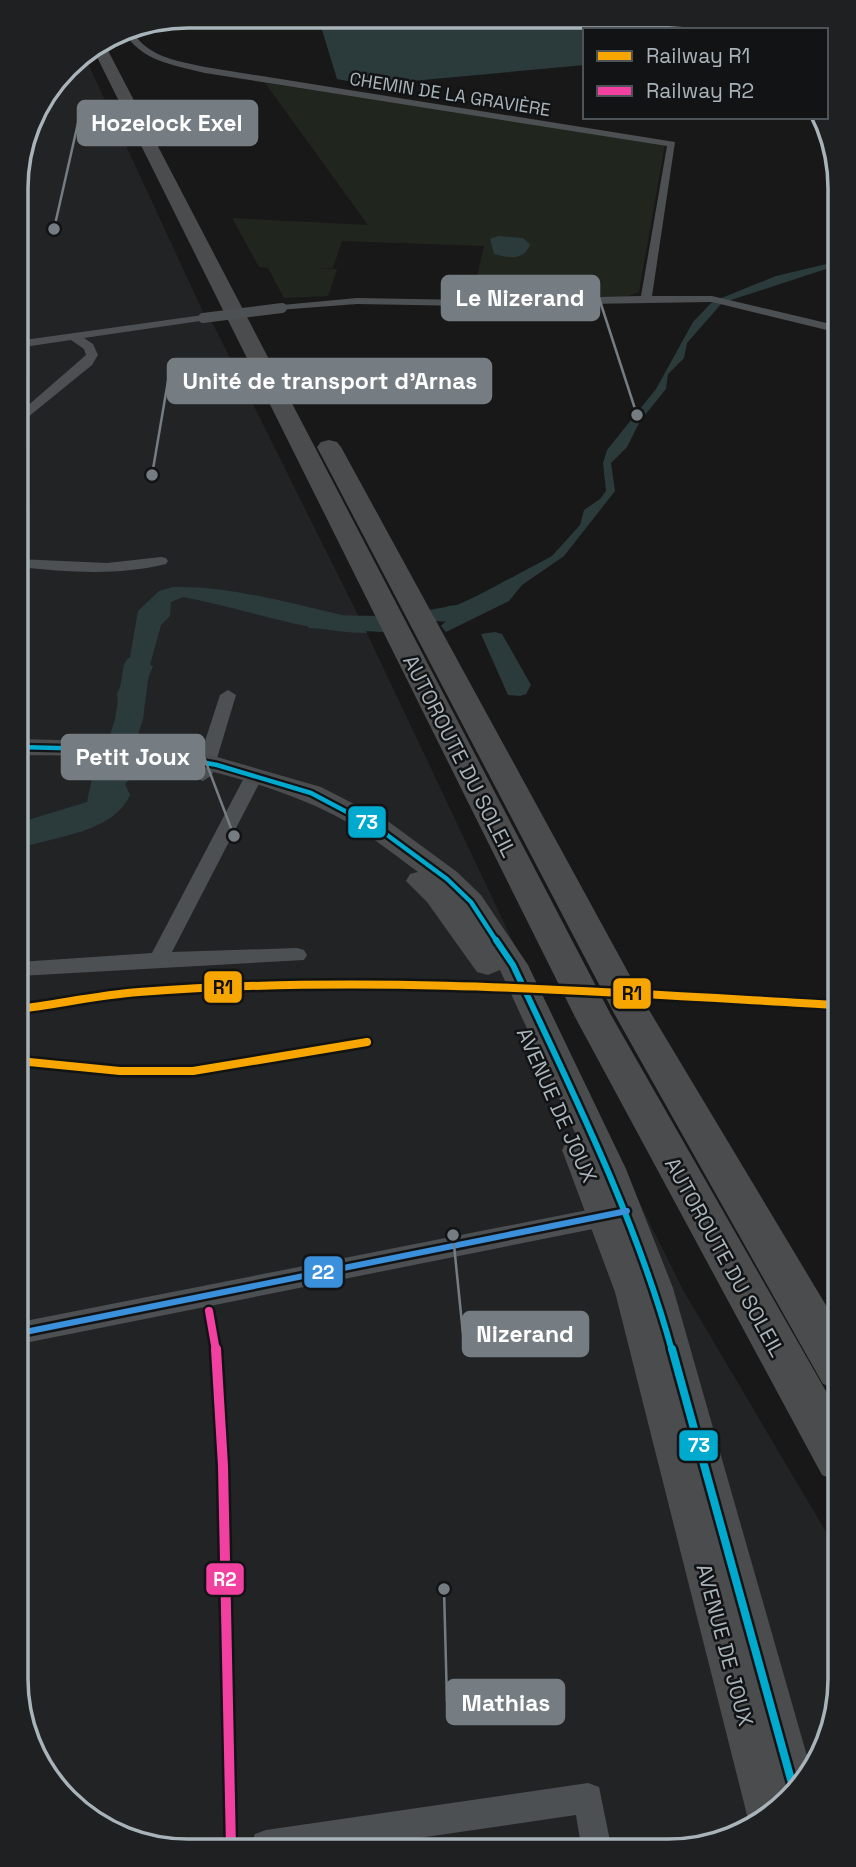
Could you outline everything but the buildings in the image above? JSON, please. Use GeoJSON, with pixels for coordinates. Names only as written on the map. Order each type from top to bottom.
{"type":"FeatureCollection","features":[{"type":"Feature","properties":{"kind":"highway"},"geometry":{"type":"LineString","coordinates":[[115,46],[230,260]]}},
{"type":"Feature","properties":{"kind":"highway","name":"AUTOROUTE DU SOLEIL"},"geometry":{"type":"LineString","coordinates":[[103,53],[593,1017],[659,1140],[828,1440]]}},
{"type":"Feature","properties":{"kind":"highway"},"geometry":{"type":"LineString","coordinates":[[249,296],[268,333]]}},
{"type":"Feature","properties":{"kind":"highway","name":"AUTOROUTE DU SOLEIL"},"geometry":{"type":"LineString","coordinates":[[320,430],[633,1015],[828,1350]]}},
{"type":"Feature","properties":{"kind":"main road","name":"AVENUE DE JOUX"},"geometry":{"type":"LineString","coordinates":[[28,748],[134,757],[206,769],[252,781],[337,820],[437,895],[475,944],[506,993],[580,1154],[616,1214],[633,1292],[791,1781]]}},
{"type":"Feature","properties":{"kind":"main road","name":"AVENUE DE JOUX"},"geometry":{"type":"LineString","coordinates":[[28,759],[91,755]]}},
{"type":"Feature","properties":{"kind":"main road","name":"AVENUE DE JOUX"},"geometry":{"type":"LineString","coordinates":[[718,1562],[767,1804]]}},
{"type":"Feature","properties":{"kind":"street","name":"CHEMIN DE LA GRAVIÈRE"},"geometry":{"type":"LineString","coordinates":[[130,39],[132,44],[148,55],[205,70],[672,144],[646,299]]}},
{"type":"Feature","properties":{"kind":"street"},"geometry":{"type":"LineString","coordinates":[[28,342],[282,308],[357,301],[468,303],[712,299],[828,327]]}},
{"type":"Feature","properties":{"kind":"street"},"geometry":{"type":"LineString","coordinates":[[28,413],[88,362],[92,355],[89,347],[73,336]]}},
{"type":"Feature","properties":{"kind":"street"},"geometry":{"type":"LineString","coordinates":[[28,564],[106,568],[132,567],[161,561]]}},
{"type":"Feature","properties":{"kind":"street"},"geometry":{"type":"LineString","coordinates":[[206,769],[228,695]]}},
{"type":"Feature","properties":{"kind":"street"},"geometry":{"type":"LineString","coordinates":[[158,960],[252,781]]}},
{"type":"Feature","properties":{"kind":"street"},"geometry":{"type":"LineString","coordinates":[[28,968],[297,955]]}},
{"type":"Feature","properties":{"kind":"street"},"geometry":{"type":"LineString","coordinates":[[28,1331],[616,1214]]}},
{"type":"Feature","properties":{"kind":"street"},"geometry":{"type":"LineString","coordinates":[[307,1839],[588,1798],[595,1839]]}},
{"type":"Feature","properties":{"kind":"shaded area"},"geometry":{"type":"Polygon","coordinates":[[[321,28],[583,28],[583,65],[368,85],[337,79],[321,28]]]}},
{"type":"Feature","properties":{"kind":"shaded area"},"geometry":{"type":"Polygon","coordinates":[[[89,63],[204,314],[213,324],[364,627],[581,1085],[683,1290],[828,1535],[828,1689],[823,1720],[801,1768],[773,1799],[757,1812],[709,1834],[668,1839],[178,1839],[137,1831],[99,1812],[68,1784],[55,1768],[33,1720],[28,1679],[28,178],[33,147],[45,117],[68,83],[89,63]]]}},
{"type":"Feature","properties":{"kind":"shaded area"},"geometry":{"type":"Polygon","coordinates":[[[265,83],[665,144],[639,292],[625,297],[473,294],[484,246],[342,241],[333,268],[314,268],[337,269],[328,296],[284,298],[268,268],[259,267],[232,218],[368,225],[265,83]]]}},
{"type":"Feature","properties":{"kind":"shaded area"},"geometry":{"type":"Polygon","coordinates":[[[498,236],[523,238],[530,244],[520,256],[494,254],[490,239],[498,236]]]}},
{"type":"Feature","properties":{"kind":"shaded area"},"geometry":{"type":"Polygon","coordinates":[[[828,264],[828,268],[728,301],[719,299],[776,276],[828,264]]]}},
{"type":"Feature","properties":{"kind":"shaded area"},"geometry":{"type":"Polygon","coordinates":[[[713,301],[722,303],[687,343],[684,358],[668,374],[666,389],[640,421],[627,447],[611,463],[615,491],[564,556],[522,585],[509,601],[446,632],[441,626],[449,618],[443,611],[448,606],[460,605],[552,556],[580,525],[584,510],[600,499],[606,491],[603,463],[607,450],[656,389],[693,322],[713,301]]]}},
{"type":"Feature","properties":{"kind":"shaded area"},"geometry":{"type":"Polygon","coordinates":[[[173,587],[239,592],[346,616],[362,624],[367,633],[297,624],[183,597],[171,602],[170,616],[161,625],[150,665],[153,666],[137,705],[118,704],[117,694],[128,668],[138,611],[159,591],[173,587]]]}},
{"type":"Feature","properties":{"kind":"shaded area"},"geometry":{"type":"Polygon","coordinates":[[[481,634],[502,634],[531,685],[526,694],[508,695],[481,634]]]}},
{"type":"Feature","properties":{"kind":"shaded area"},"geometry":{"type":"Polygon","coordinates":[[[125,763],[133,775],[125,784],[130,795],[122,808],[97,826],[28,846],[28,820],[87,802],[95,764],[125,763]]]}},
{"type":"Feature","properties":{"kind":"waterway"},"geometry":{"type":"LineString","coordinates":[[438,615],[464,611],[486,599]]}},
{"type":"Feature","properties":{"kind":"waterway"},"geometry":{"type":"LineString","coordinates":[[318,623],[382,624]]}},
{"type":"Feature","properties":{"kind":"waterway"},"geometry":{"type":"LineString","coordinates":[[103,803],[129,719],[137,664]]}},
{"type":"Feature","properties":{"kind":"rail line","name":"R1"},"geometry":{"type":"LineString","coordinates":[[28,1008],[140,992],[314,984],[489,987],[828,1005]]}},
{"type":"Feature","properties":{"kind":"rail line","name":"R1"},"geometry":{"type":"LineString","coordinates":[[28,1062],[120,1071],[193,1071],[367,1042]]}},
{"type":"Feature","properties":{"kind":"rail line","name":"R2"},"geometry":{"type":"LineString","coordinates":[[209,1311],[218,1362],[223,1466],[231,1839]]}},
{"type":"Feature","properties":{"kind":"transit line","name":"73"},"geometry":{"type":"LineString","coordinates":[[28,747],[136,750],[217,765],[311,793],[379,829],[447,879],[471,902],[513,965],[609,1169],[655,1288],[791,1780]]}},
{"type":"Feature","properties":{"kind":"transit line","name":"22"},"geometry":{"type":"LineString","coordinates":[[28,1331],[627,1211]]}},
{"type":"Feature","properties":{"kind":"place","name":"Hozelock Exel"},"geometry":{"type":"Point","coordinates":[54,229]}},
{"type":"Feature","properties":{"kind":"place","name":"Le Nizerand"},"geometry":{"type":"Point","coordinates":[637,415]}},
{"type":"Feature","properties":{"kind":"place","name":"Unité de transport d'Arnas"},"geometry":{"type":"Point","coordinates":[152,475]}},
{"type":"Feature","properties":{"kind":"place","name":"Petit Joux"},"geometry":{"type":"Point","coordinates":[234,836]}},
{"type":"Feature","properties":{"kind":"place","name":"Nizerand"},"geometry":{"type":"Point","coordinates":[453,1235]}},
{"type":"Feature","properties":{"kind":"place","name":"Mathias"},"geometry":{"type":"Point","coordinates":[444,1589]}}]}
